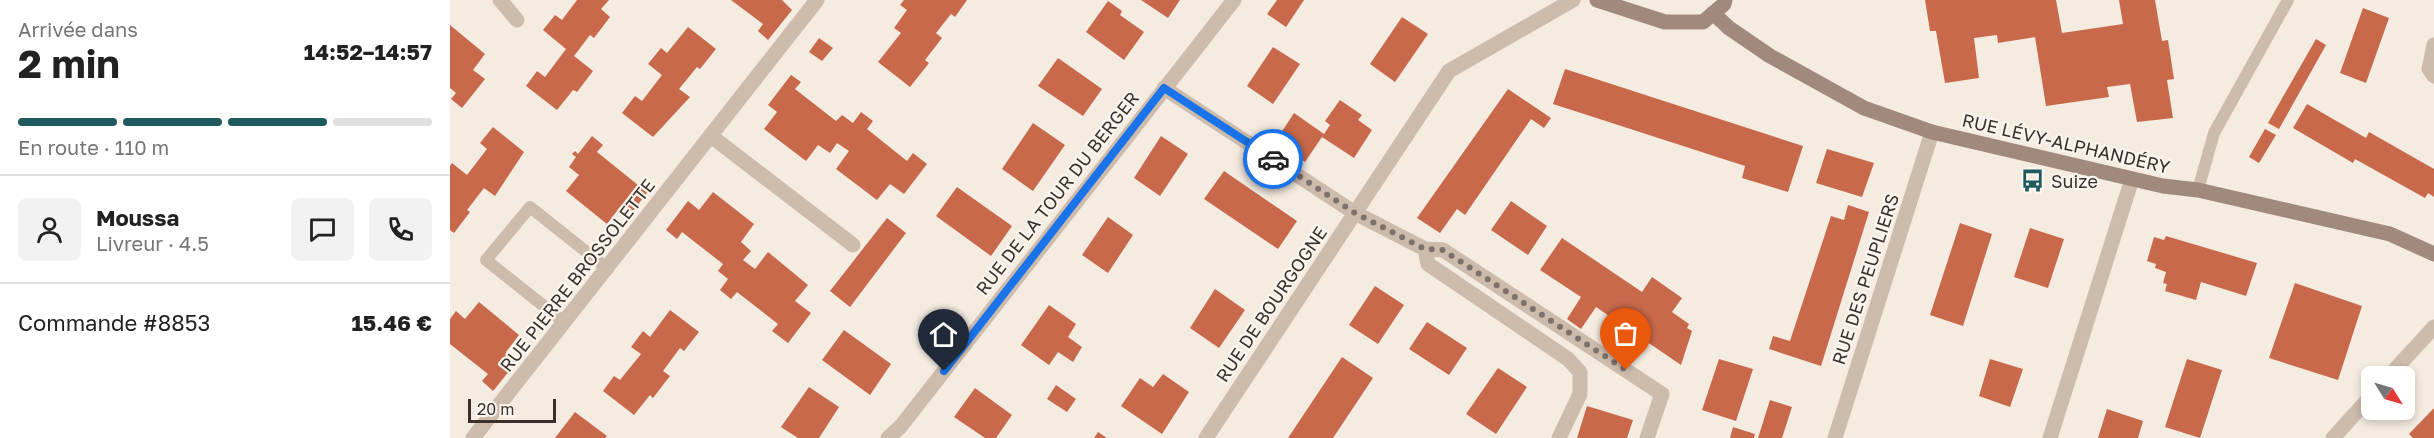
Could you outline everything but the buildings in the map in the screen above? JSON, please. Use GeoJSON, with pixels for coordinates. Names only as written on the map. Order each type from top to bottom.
{"type":"FeatureCollection","features":[{"type":"Feature","properties":{"kind":"street"},"geometry":{"type":"LineString","coordinates":[[500,0],[517,20]]}},
{"type":"Feature","properties":{"kind":"street","name":"RUE PIERRE BROSSOLETTE"},"geometry":{"type":"LineString","coordinates":[[473,438],[817,0]]}},
{"type":"Feature","properties":{"kind":"street","name":"RUE DE LA TOUR DU BERGER"},"geometry":{"type":"LineString","coordinates":[[888,438],[901,426],[1234,0]]}},
{"type":"Feature","properties":{"kind":"street","name":"RUE DE BOURGOGNE"},"geometry":{"type":"LineString","coordinates":[[1206,438],[1449,71],[1573,0]]}},
{"type":"Feature","properties":{"kind":"street"},"geometry":{"type":"LineString","coordinates":[[1597,0],[1665,22],[1703,22],[1725,0]]}},
{"type":"Feature","properties":{"kind":"street","name":"RUE LÉVY-ALPHANDÉRY"},"geometry":{"type":"LineString","coordinates":[[1713,13],[1729,28],[1770,56],[1864,108],[1932,132],[2132,179],[2198,190],[2390,234],[2434,254]]}},
{"type":"Feature","properties":{"kind":"street"},"geometry":{"type":"LineString","coordinates":[[2434,45],[2429,69],[2434,76]]}},
{"type":"Feature","properties":{"kind":"street"},"geometry":{"type":"LineString","coordinates":[[1164,88],[1355,213],[1425,249],[1443,250],[1662,394],[1647,438]]}},
{"type":"Feature","properties":{"kind":"street","name":"RUE DES PEUPLIERS"},"geometry":{"type":"LineString","coordinates":[[1835,438],[1932,132]]}},
{"type":"Feature","properties":{"kind":"street"},"geometry":{"type":"LineString","coordinates":[[711,136],[853,245]]}},
{"type":"Feature","properties":{"kind":"street"},"geometry":{"type":"LineString","coordinates":[[2050,438],[2132,179]]}},
{"type":"Feature","properties":{"kind":"street"},"geometry":{"type":"LineString","coordinates":[[1425,249],[1428,264],[1568,360],[1580,372],[1580,394],[1559,438]]}},
{"type":"Feature","properties":{"kind":"street"},"geometry":{"type":"LineString","coordinates":[[2398,366],[2434,327]]}},
{"type":"Feature","properties":{"kind":"street"},"geometry":{"type":"LineString","coordinates":[[2333,438],[2361,407]]}},
{"type":"Feature","properties":{"kind":"lane"},"geometry":{"type":"LineString","coordinates":[[2198,190],[2214,133],[2288,0]]}},
{"type":"Feature","properties":{"kind":"lane"},"geometry":{"type":"LineString","coordinates":[[565,323],[486,260],[530,207],[608,269]]}},
{"type":"Feature","properties":{"kind":"way so far"},"geometry":{"type":"LineString","coordinates":[[1273,159],[1355,213],[1425,249],[1443,250],[1626,370]]}},
{"type":"Feature","properties":{"kind":"place","name":"Suize"},"geometry":{"type":"Point","coordinates":[2033,181]}},
{"type":"Feature","properties":{"kind":"route"},"geometry":{"type":"LineString","coordinates":[[944,371],[1004,290],[1164,88],[1273,159]]}}]}
